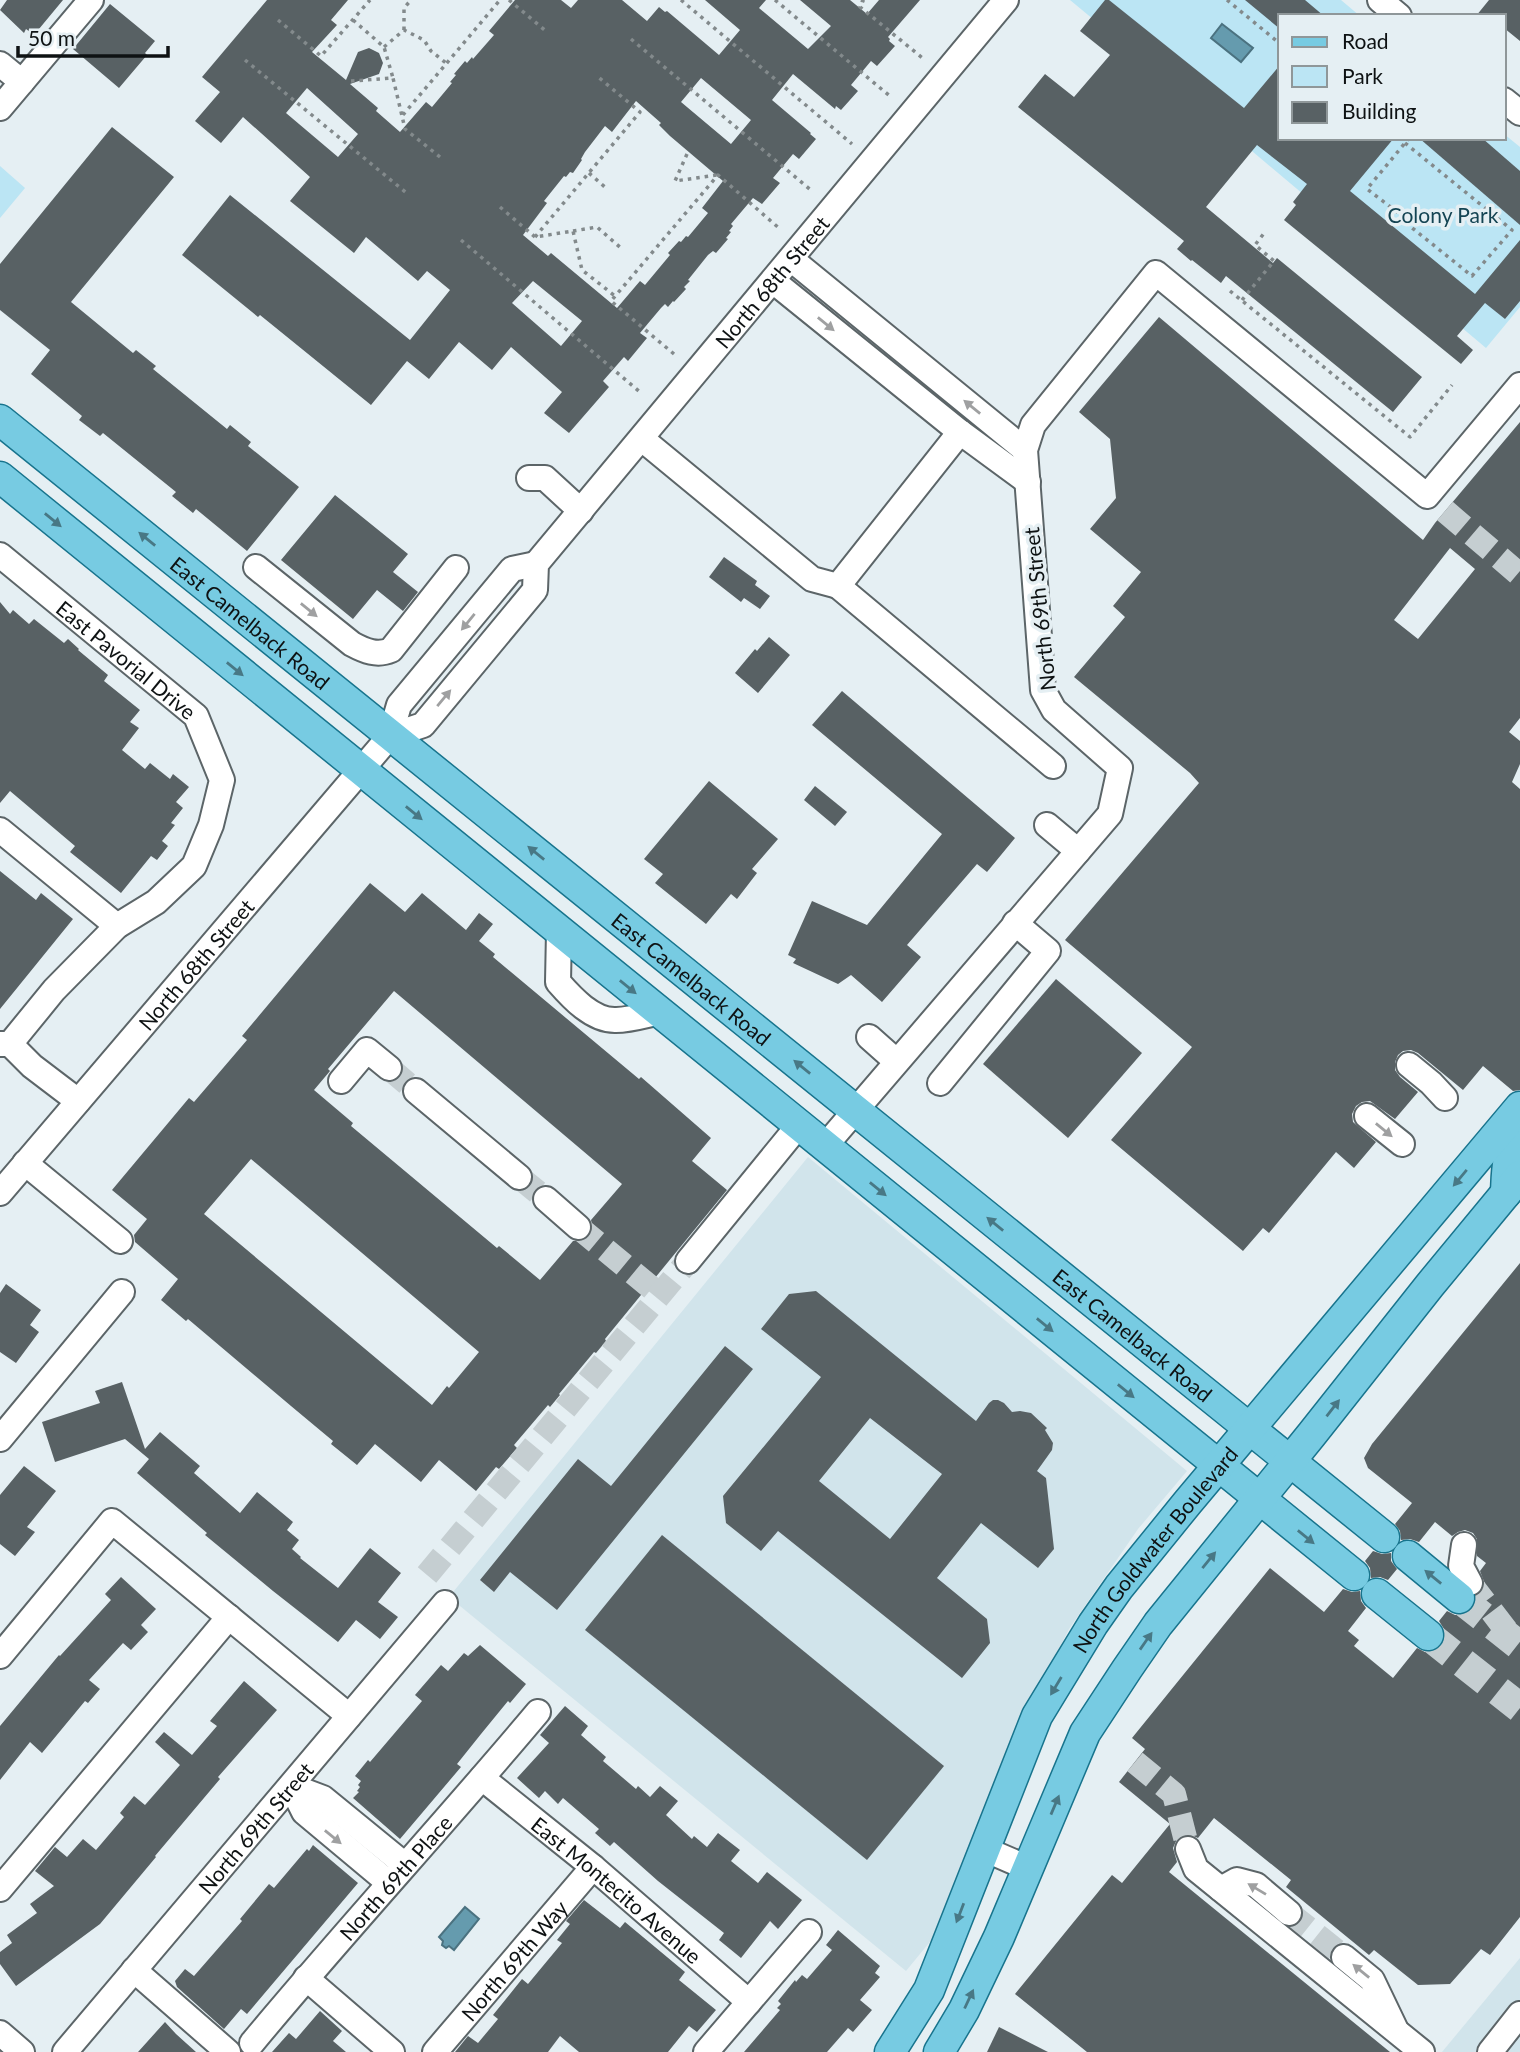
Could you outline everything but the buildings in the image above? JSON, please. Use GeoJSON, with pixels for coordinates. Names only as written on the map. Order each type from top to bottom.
{"type":"FeatureCollection","features":[{"type":"Feature","properties":{"kind":"main road","name":"East Camelback Road"},"geometry":{"type":"LineString","coordinates":[[0,420],[1384,1538]]}},
{"type":"Feature","properties":{"kind":"main road"},"geometry":{"type":"LineString","coordinates":[[0,477],[1354,1575]]}},
{"type":"Feature","properties":{"kind":"main road","name":"North Goldwater Boulevard"},"geometry":{"type":"LineString","coordinates":[[890,2052],[929,1990],[1037,1716],[1107,1603],[1218,1467],[1507,1137],[1520,1107]]}},
{"type":"Feature","properties":{"kind":"main road"},"geometry":{"type":"LineString","coordinates":[[939,2052],[964,2010],[999,1937],[1085,1733],[1158,1624],[1513,1184],[1508,1159],[1513,1146],[1507,1137]]}},
{"type":"Feature","properties":{"kind":"main road"},"geometry":{"type":"LineString","coordinates":[[1430,1284],[1426,1273],[1427,1266],[1489,1187],[1507,1137]]}},
{"type":"Feature","properties":{"kind":"main road"},"geometry":{"type":"LineString","coordinates":[[1408,1556],[1464,1590]]}},
{"type":"Feature","properties":{"kind":"main road"},"geometry":{"type":"LineString","coordinates":[[1377,1594],[1427,1635]]}},
{"type":"Feature","properties":{"kind":"street"},"geometry":{"type":"LineString","coordinates":[[0,108],[91,0]]}},
{"type":"Feature","properties":{"kind":"street","name":"North 68th Street"},"geometry":{"type":"LineString","coordinates":[[0,1193],[390,736],[399,705],[512,569],[536,564],[1006,0]]}},
{"type":"Feature","properties":{"kind":"street"},"geometry":{"type":"LineString","coordinates":[[1380,0],[1397,14]]}},
{"type":"Feature","properties":{"kind":"street"},"geometry":{"type":"LineString","coordinates":[[0,64],[22,82]]}},
{"type":"Feature","properties":{"kind":"street"},"geometry":{"type":"LineString","coordinates":[[1506,102],[1520,113]]}},
{"type":"Feature","properties":{"kind":"street"},"geometry":{"type":"LineString","coordinates":[[791,259],[1025,450]]}},
{"type":"Feature","properties":{"kind":"street","name":"North 69th Street"},"geometry":{"type":"LineString","coordinates":[[825,1146],[1110,814],[1120,768],[1054,710],[1043,690],[1025,450],[1032,425],[1156,273],[1436,504],[1520,385]]}},
{"type":"Feature","properties":{"kind":"street"},"geometry":{"type":"LineString","coordinates":[[773,281],[960,432],[1028,482]]}},
{"type":"Feature","properties":{"kind":"street"},"geometry":{"type":"LineString","coordinates":[[838,586],[937,465],[960,432]]}},
{"type":"Feature","properties":{"kind":"street"},"geometry":{"type":"LineString","coordinates":[[642,439],[812,579],[838,586],[1053,766]]}},
{"type":"Feature","properties":{"kind":"street"},"geometry":{"type":"LineString","coordinates":[[529,478],[545,478],[581,511]]}},
{"type":"Feature","properties":{"kind":"street","name":"East Pavorial Drive"},"geometry":{"type":"LineString","coordinates":[[0,555],[196,716],[222,780],[211,825],[194,866],[156,902],[117,926]]}},
{"type":"Feature","properties":{"kind":"street"},"geometry":{"type":"LineString","coordinates":[[257,567],[352,644],[366,652],[382,654],[391,650],[456,568]]}},
{"type":"Feature","properties":{"kind":"street"},"geometry":{"type":"LineString","coordinates":[[1047,825],[1077,851]]}},
{"type":"Feature","properties":{"kind":"street"},"geometry":{"type":"LineString","coordinates":[[0,830],[117,926],[5,1044],[78,1101]]}},
{"type":"Feature","properties":{"kind":"street"},"geometry":{"type":"LineString","coordinates":[[940,1083],[1048,951],[1015,923]]}},
{"type":"Feature","properties":{"kind":"street"},"geometry":{"type":"LineString","coordinates":[[559,931],[558,982],[571,996],[601,1018],[615,1020],[660,1012]]}},
{"type":"Feature","properties":{"kind":"street"},"geometry":{"type":"LineString","coordinates":[[869,1037],[896,1061]]}},
{"type":"Feature","properties":{"kind":"street"},"geometry":{"type":"LineString","coordinates":[[341,1081],[367,1050],[388,1068]]}},
{"type":"Feature","properties":{"kind":"street"},"geometry":{"type":"LineString","coordinates":[[1409,1065],[1445,1098]]}},
{"type":"Feature","properties":{"kind":"street"},"geometry":{"type":"LineString","coordinates":[[416,1091],[519,1177]]}},
{"type":"Feature","properties":{"kind":"street"},"geometry":{"type":"LineString","coordinates":[[1367,1116],[1402,1144]]}},
{"type":"Feature","properties":{"kind":"street"},"geometry":{"type":"LineString","coordinates":[[688,1261],[799,1125]]}},
{"type":"Feature","properties":{"kind":"street"},"geometry":{"type":"LineString","coordinates":[[25,1163],[120,1241]]}},
{"type":"Feature","properties":{"kind":"street"},"geometry":{"type":"LineString","coordinates":[[546,1199],[578,1227]]}},
{"type":"Feature","properties":{"kind":"street"},"geometry":{"type":"LineString","coordinates":[[0,1439],[122,1292]]}},
{"type":"Feature","properties":{"kind":"street"},"geometry":{"type":"LineString","coordinates":[[0,1656],[112,1521],[349,1716]]}},
{"type":"Feature","properties":{"kind":"street"},"geometry":{"type":"LineString","coordinates":[[1464,1545],[1461,1566],[1464,1590]]}},
{"type":"Feature","properties":{"kind":"street","name":"North 69th Street"},"geometry":{"type":"LineString","coordinates":[[65,2052],[445,1603]]}},
{"type":"Feature","properties":{"kind":"street"},"geometry":{"type":"LineString","coordinates":[[0,1889],[229,1617]]}},
{"type":"Feature","properties":{"kind":"street","name":"North 69th Place"},"geometry":{"type":"LineString","coordinates":[[252,2043],[538,1712]]}},
{"type":"Feature","properties":{"kind":"street","name":"East Montecito Avenue"},"geometry":{"type":"LineString","coordinates":[[482,1778],[593,1867],[749,2002]]}},
{"type":"Feature","properties":{"kind":"street"},"geometry":{"type":"LineString","coordinates":[[291,1786],[323,1798],[397,1874]]}},
{"type":"Feature","properties":{"kind":"street"},"geometry":{"type":"LineString","coordinates":[[984,1849],[1028,1868]]}},
{"type":"Feature","properties":{"kind":"street"},"geometry":{"type":"LineString","coordinates":[[1188,1849],[1196,1869],[1358,2014],[1397,2032],[1422,2052]]}},
{"type":"Feature","properties":{"kind":"street","name":"North 69th Way"},"geometry":{"type":"LineString","coordinates":[[435,2052],[593,1867]]}},
{"type":"Feature","properties":{"kind":"street"},"geometry":{"type":"LineString","coordinates":[[1221,1889],[1237,1880],[1256,1885],[1289,1913]]}},
{"type":"Feature","properties":{"kind":"street"},"geometry":{"type":"LineString","coordinates":[[706,2052],[809,1932]]}},
{"type":"Feature","properties":{"kind":"street"},"geometry":{"type":"LineString","coordinates":[[1343,1957],[1372,1980],[1397,2032]]}},
{"type":"Feature","properties":{"kind":"street"},"geometry":{"type":"LineString","coordinates":[[134,1970],[228,2052]]}},
{"type":"Feature","properties":{"kind":"street"},"geometry":{"type":"LineString","coordinates":[[306,1978],[392,2052]]}},
{"type":"Feature","properties":{"kind":"street"},"geometry":{"type":"LineString","coordinates":[[1490,2052],[1520,2014]]}},
{"type":"Feature","properties":{"kind":"street"},"geometry":{"type":"LineString","coordinates":[[0,2034],[22,2052]]}},
{"type":"Feature","properties":{"kind":"path"},"geometry":{"type":"LineString","coordinates":[[278,20],[321,56],[370,0]]}},
{"type":"Feature","properties":{"kind":"path"},"geometry":{"type":"LineString","coordinates":[[384,47],[404,30],[404,8],[411,0]]}},
{"type":"Feature","properties":{"kind":"path"},"geometry":{"type":"LineString","coordinates":[[402,116],[500,0]]}},
{"type":"Feature","properties":{"kind":"path"},"geometry":{"type":"LineString","coordinates":[[509,0],[547,32]]}},
{"type":"Feature","properties":{"kind":"path"},"geometry":{"type":"LineString","coordinates":[[681,0],[852,144]]}},
{"type":"Feature","properties":{"kind":"path"},"geometry":{"type":"LineString","coordinates":[[775,0],[891,97]]}},
{"type":"Feature","properties":{"kind":"path"},"geometry":{"type":"LineString","coordinates":[[863,0],[860,7],[925,60]]}},
{"type":"Feature","properties":{"kind":"path"},"geometry":{"type":"LineString","coordinates":[[1227,0],[1278,42]]}},
{"type":"Feature","properties":{"kind":"path"},"geometry":{"type":"LineString","coordinates":[[353,20],[384,47],[405,129],[439,157]]}},
{"type":"Feature","properties":{"kind":"path"},"geometry":{"type":"LineString","coordinates":[[404,30],[424,40],[431,51],[446,64]]}},
{"type":"Feature","properties":{"kind":"path"},"geometry":{"type":"LineString","coordinates":[[631,39],[812,191]]}},
{"type":"Feature","properties":{"kind":"path"},"geometry":{"type":"LineString","coordinates":[[245,60],[409,195]]}},
{"type":"Feature","properties":{"kind":"path"},"geometry":{"type":"LineString","coordinates":[[535,237],[640,112],[597,76]]}},
{"type":"Feature","properties":{"kind":"path"},"geometry":{"type":"LineString","coordinates":[[351,81],[393,78]]}},
{"type":"Feature","properties":{"kind":"path"},"geometry":{"type":"LineString","coordinates":[[1405,143],[1512,229],[1472,276],[1367,189],[1407,140]]}},
{"type":"Feature","properties":{"kind":"path"},"geometry":{"type":"LineString","coordinates":[[688,153],[676,181],[718,175],[780,229]]}},
{"type":"Feature","properties":{"kind":"path"},"geometry":{"type":"LineString","coordinates":[[589,173],[606,188]]}},
{"type":"Feature","properties":{"kind":"path"},"geometry":{"type":"LineString","coordinates":[[674,354],[611,301],[718,175]]}},
{"type":"Feature","properties":{"kind":"path"},"geometry":{"type":"LineString","coordinates":[[500,207],[535,237],[597,227],[622,249]]}},
{"type":"Feature","properties":{"kind":"path"},"geometry":{"type":"LineString","coordinates":[[573,231],[582,270],[615,296]]}},
{"type":"Feature","properties":{"kind":"path"},"geometry":{"type":"LineString","coordinates":[[1242,300],[1274,261],[1255,245],[1265,232]]}},
{"type":"Feature","properties":{"kind":"path"},"geometry":{"type":"LineString","coordinates":[[461,240],[640,392]]}},
{"type":"Feature","properties":{"kind":"path"},"geometry":{"type":"LineString","coordinates":[[1230,291],[1410,437],[1452,385]]}},
{"type":"Feature","properties":{"kind":"shaded area"},"geometry":{"type":"Polygon","coordinates":[[[1222,24],[1253,48],[1241,62],[1211,38],[1222,24]]]}},
{"type":"Feature","properties":{"kind":"shaded area"},"geometry":{"type":"Polygon","coordinates":[[[808,1157],[1187,1471],[1138,1529],[1069,1629],[999,1768],[938,1932],[906,1971],[449,1597],[808,1157]]]}},
{"type":"Feature","properties":{"kind":"shaded area"},"geometry":{"type":"Polygon","coordinates":[[[465,1907],[479,1919],[454,1950],[449,1946],[446,1948],[439,1937],[465,1907]]]}},
{"type":"Feature","properties":{"kind":"shaded area"},"geometry":{"type":"Polygon","coordinates":[[[1520,1958],[1520,2052],[1442,2052],[1520,1958]]]}},
{"type":"Feature","properties":{"kind":"green space","name":"Colony Park"},"geometry":{"type":"Polygon","coordinates":[[[1070,0],[1341,0],[1358,14],[1278,14],[1278,140],[1506,140],[1506,136],[1520,147],[1520,307],[1486,348],[1070,0]]]}},
{"type":"Feature","properties":{"kind":"green space"},"geometry":{"type":"Polygon","coordinates":[[[0,166],[25,188],[0,218],[0,166]]]}},
{"type":"Feature","properties":{"kind":"tunnel"},"geometry":{"type":"LineString","coordinates":[[1445,511],[1520,575]]}},
{"type":"Feature","properties":{"kind":"tunnel"},"geometry":{"type":"LineString","coordinates":[[389,1068],[416,1091]]}},
{"type":"Feature","properties":{"kind":"tunnel"},"geometry":{"type":"LineString","coordinates":[[519,1177],[546,1199]]}},
{"type":"Feature","properties":{"kind":"tunnel"},"geometry":{"type":"LineString","coordinates":[[578,1227],[660,1295]]}},
{"type":"Feature","properties":{"kind":"tunnel"},"geometry":{"type":"LineString","coordinates":[[427,1575],[688,1261]]}},
{"type":"Feature","properties":{"kind":"tunnel"},"geometry":{"type":"LineString","coordinates":[[1470,1583],[1516,1643]]}},
{"type":"Feature","properties":{"kind":"tunnel"},"geometry":{"type":"LineString","coordinates":[[1459,1598],[1520,1646]]}},
{"type":"Feature","properties":{"kind":"tunnel"},"geometry":{"type":"LineString","coordinates":[[1428,1635],[1520,1708]]}},
{"type":"Feature","properties":{"kind":"tunnel"},"geometry":{"type":"LineString","coordinates":[[1135,1762],[1174,1794],[1188,1849]]}},
{"type":"Feature","properties":{"kind":"tunnel"},"geometry":{"type":"LineString","coordinates":[[1289,1913],[1344,1957]]}}]}
